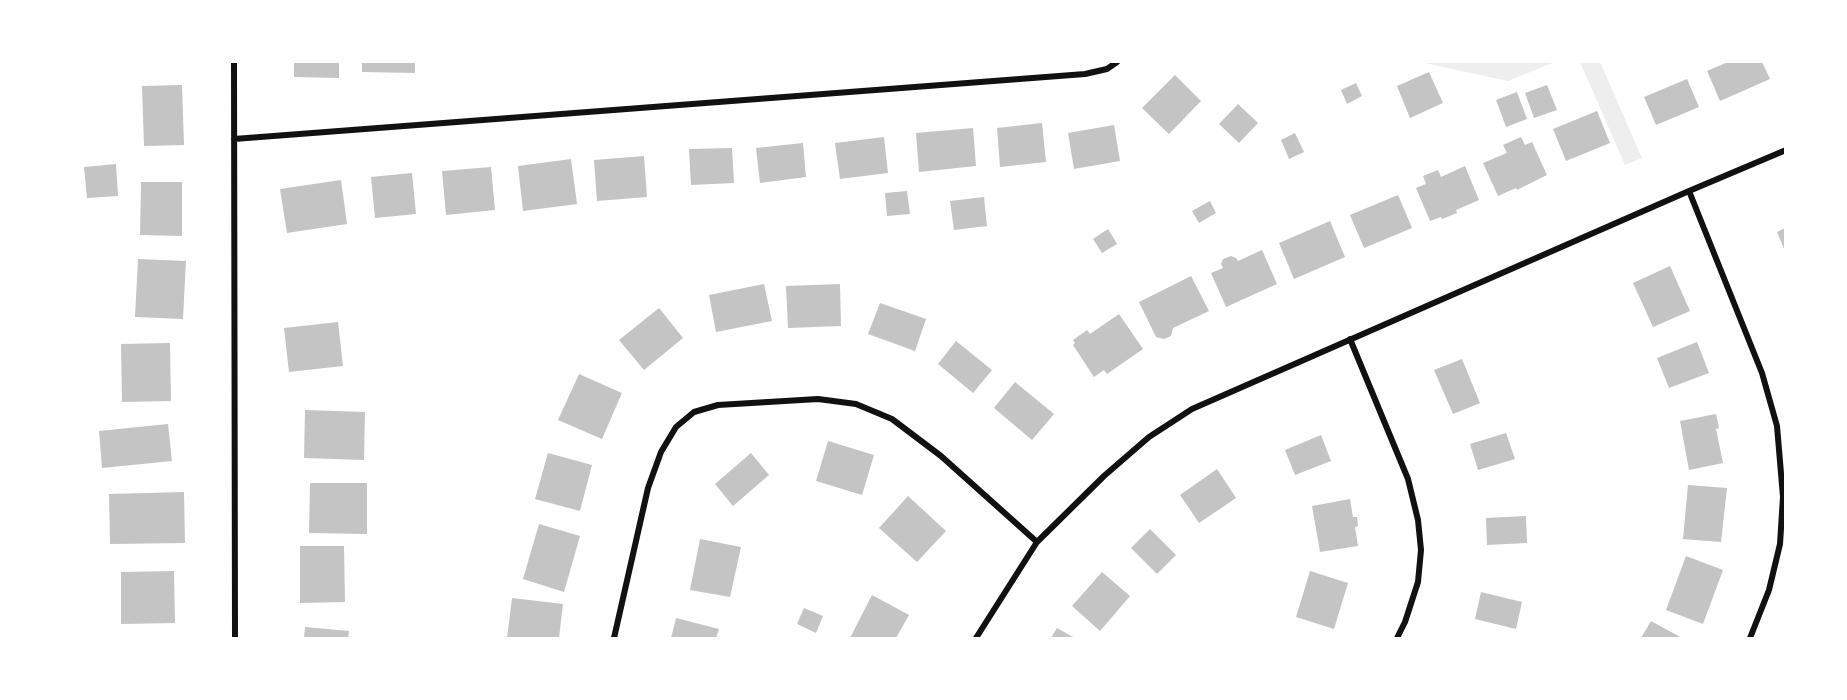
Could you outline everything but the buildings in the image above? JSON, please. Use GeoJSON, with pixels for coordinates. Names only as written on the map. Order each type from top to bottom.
{"type":"FeatureCollection","features":[{"type":"Feature","properties":{"kind":"street"},"geometry":{"type":"LineString","coordinates":[[234,62],[235,639]]}},
{"type":"Feature","properties":{"kind":"street"},"geometry":{"type":"LineString","coordinates":[[234,139],[1085,74],[1107,69],[1117,62]]}},
{"type":"Feature","properties":{"kind":"street"},"geometry":{"type":"LineString","coordinates":[[976,639],[1037,542],[1111,470],[1149,437],[1192,409],[1785,150]]}},
{"type":"Feature","properties":{"kind":"street"},"geometry":{"type":"LineString","coordinates":[[1689,191],[1762,373],[1777,426],[1783,497],[1780,544],[1769,590],[1750,639]]}},
{"type":"Feature","properties":{"kind":"street"},"geometry":{"type":"LineString","coordinates":[[1350,339],[1408,479],[1418,520],[1421,550],[1418,582],[1397,639]]}},
{"type":"Feature","properties":{"kind":"street"},"geometry":{"type":"LineString","coordinates":[[614,639],[648,489],[661,452],[676,427],[694,412],[718,405],[818,399],[856,404],[892,419],[941,456],[1037,542]]}},
{"type":"Feature","properties":{"kind":"shaded area"},"geometry":{"type":"Polygon","coordinates":[[[1420,62],[1555,62],[1508,81],[1420,62]]]}},
{"type":"Feature","properties":{"kind":"shaded area"},"geometry":{"type":"Polygon","coordinates":[[[1580,62],[1600,62],[1642,158],[1625,165],[1580,62]]]}}]}
